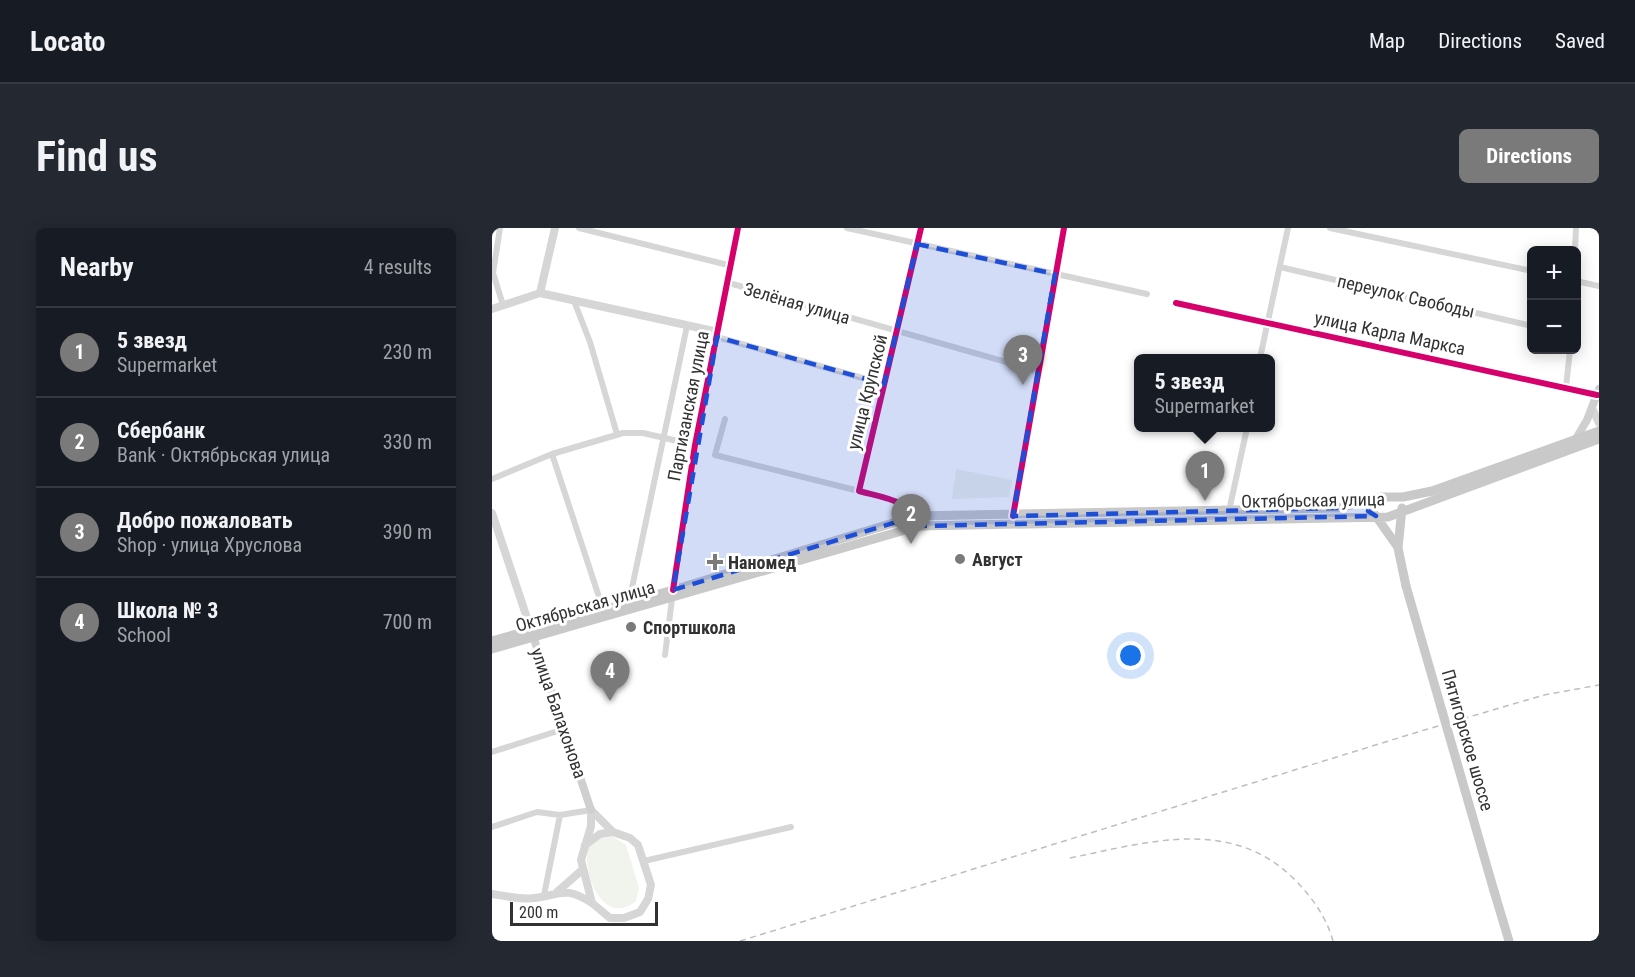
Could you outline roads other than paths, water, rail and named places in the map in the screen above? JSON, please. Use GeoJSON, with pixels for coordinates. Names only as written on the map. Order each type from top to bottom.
{"type":"FeatureCollection","features":[{"type":"Feature","properties":{"kind":"main road"},"geometry":{"type":"LineString","coordinates":[[1569,450],[1598,392]]}},
{"type":"Feature","properties":{"kind":"main road","name":"Октябрьская улица"},"geometry":{"type":"LineString","coordinates":[[492,641],[532,634],[673,595],[917,521],[1013,516],[1339,508],[1391,495],[1399,497],[1432,491],[1599,431]]}},
{"type":"Feature","properties":{"kind":"main road","name":"Октябрьская улица"},"geometry":{"type":"LineString","coordinates":[[917,521],[1391,516],[1599,439]]}},
{"type":"Feature","properties":{"kind":"main road","name":"Пятигорское шоссе"},"geometry":{"type":"LineString","coordinates":[[1399,497],[1402,511],[1398,548],[1406,586],[1509,941]]}},
{"type":"Feature","properties":{"kind":"main road","name":"Пятигорское шоссе"},"geometry":{"type":"LineString","coordinates":[[1374,500],[1372,510],[1398,548]]}},
{"type":"Feature","properties":{"kind":"main road","name":"Октябрьская улица"},"geometry":{"type":"LineString","coordinates":[[492,649],[603,609],[673,595]]}},
{"type":"Feature","properties":{"kind":"main road","name":"улица Балахонова"},"geometry":{"type":"LineString","coordinates":[[532,634],[591,810]]}},
{"type":"Feature","properties":{"kind":"street"},"geometry":{"type":"LineString","coordinates":[[500,228],[495,237],[493,273],[502,305]]}},
{"type":"Feature","properties":{"kind":"street"},"geometry":{"type":"LineString","coordinates":[[540,293],[555,228]]}},
{"type":"Feature","properties":{"kind":"street","name":"Зелёная улица"},"geometry":{"type":"LineString","coordinates":[[579,228],[732,266]]}},
{"type":"Feature","properties":{"kind":"street","name":"Партизанская улица"},"geometry":{"type":"LineString","coordinates":[[665,655],[694,445],[729,283],[738,228]]}},
{"type":"Feature","properties":{"kind":"street"},"geometry":{"type":"LineString","coordinates":[[847,228],[1147,294]]}},
{"type":"Feature","properties":{"kind":"street","name":"улица Крупской"},"geometry":{"type":"LineString","coordinates":[[859,491],[921,228]]}},
{"type":"Feature","properties":{"kind":"street"},"geometry":{"type":"LineString","coordinates":[[1013,516],[1064,228]]}},
{"type":"Feature","properties":{"kind":"street"},"geometry":{"type":"LineString","coordinates":[[1261,354],[1288,228]]}},
{"type":"Feature","properties":{"kind":"street"},"geometry":{"type":"LineString","coordinates":[[1330,228],[1527,270]]}},
{"type":"Feature","properties":{"kind":"street"},"geometry":{"type":"LineString","coordinates":[[1575,246],[1576,228]]}},
{"type":"Feature","properties":{"kind":"street","name":"переулок Свободы"},"geometry":{"type":"LineString","coordinates":[[1280,267],[1527,325]]}},
{"type":"Feature","properties":{"kind":"street"},"geometry":{"type":"LineString","coordinates":[[1581,282],[1599,286]]}},
{"type":"Feature","properties":{"kind":"street","name":"Зелёная улица"},"geometry":{"type":"LineString","coordinates":[[729,283],[1038,371]]}},
{"type":"Feature","properties":{"kind":"street"},"geometry":{"type":"LineString","coordinates":[[492,309],[540,293],[687,326],[884,384]]}},
{"type":"Feature","properties":{"kind":"street"},"geometry":{"type":"LineString","coordinates":[[574,301],[590,342],[617,434]]}},
{"type":"Feature","properties":{"kind":"street","name":"улица Карла Маркса"},"geometry":{"type":"LineString","coordinates":[[1176,303],[1598,392]]}},
{"type":"Feature","properties":{"kind":"street"},"geometry":{"type":"LineString","coordinates":[[629,602],[687,326]]}},
{"type":"Feature","properties":{"kind":"street"},"geometry":{"type":"LineString","coordinates":[[1566,387],[1570,354]]}},
{"type":"Feature","properties":{"kind":"street"},"geometry":{"type":"LineString","coordinates":[[1592,408],[1599,423]]}},
{"type":"Feature","properties":{"kind":"street"},"geometry":{"type":"LineString","coordinates":[[724,419],[716,455],[898,502],[917,521]]}},
{"type":"Feature","properties":{"kind":"street"},"geometry":{"type":"LineString","coordinates":[[1229,511],[1246,432]]}},
{"type":"Feature","properties":{"kind":"street"},"geometry":{"type":"LineString","coordinates":[[492,479],[552,454],[617,434],[642,433],[694,445]]}},
{"type":"Feature","properties":{"kind":"street"},"geometry":{"type":"LineString","coordinates":[[552,454],[603,609]]}},
{"type":"Feature","properties":{"kind":"street","name":"улица Балахонова"},"geometry":{"type":"LineString","coordinates":[[492,513],[532,634]]}},
{"type":"Feature","properties":{"kind":"street"},"geometry":{"type":"LineString","coordinates":[[492,752],[564,729]]}},
{"type":"Feature","properties":{"kind":"street"},"geometry":{"type":"LineString","coordinates":[[492,828],[537,812],[560,816],[591,810]]}},
{"type":"Feature","properties":{"kind":"street","name":"улица Балахонова"},"geometry":{"type":"LineString","coordinates":[[591,810],[613,832],[630,838],[638,845],[651,885],[648,899],[640,912],[624,918],[610,918],[592,903],[581,860],[591,826],[591,810]]}},
{"type":"Feature","properties":{"kind":"street"},"geometry":{"type":"LineString","coordinates":[[544,895],[560,816]]}},
{"type":"Feature","properties":{"kind":"street"},"geometry":{"type":"LineString","coordinates":[[644,861],[791,827]]}},
{"type":"Feature","properties":{"kind":"street"},"geometry":{"type":"LineString","coordinates":[[585,845],[600,834],[613,832]]}},
{"type":"Feature","properties":{"kind":"street"},"geometry":{"type":"LineString","coordinates":[[557,892],[582,870]]}},
{"type":"Feature","properties":{"kind":"street"},"geometry":{"type":"LineString","coordinates":[[492,894],[536,898],[557,892],[575,892],[592,903]]}},
{"type":"Feature","properties":{"kind":"railway"},"geometry":{"type":"LineString","coordinates":[[740,941],[1421,731],[1544,695],[1599,685]]}},
{"type":"Feature","properties":{"kind":"railway"},"geometry":{"type":"LineString","coordinates":[[1070,858],[1160,841],[1190,839],[1219,841],[1246,848],[1273,862],[1298,883],[1319,910],[1333,941]]}},
{"type":"Feature","properties":{"kind":"place","name":"Добро пожаловать"},"geometry":{"type":"Point","coordinates":[1023,385]}},
{"type":"Feature","properties":{"kind":"place","name":"5 звезд"},"geometry":{"type":"Point","coordinates":[1205,501]}},
{"type":"Feature","properties":{"kind":"place","name":"Сбербанк"},"geometry":{"type":"Point","coordinates":[911,544]}},
{"type":"Feature","properties":{"kind":"place","name":"Август"},"geometry":{"type":"Point","coordinates":[960,559]}},
{"type":"Feature","properties":{"kind":"place","name":"Наномед"},"geometry":{"type":"Point","coordinates":[715,562]}},
{"type":"Feature","properties":{"kind":"place","name":"Спортшкола"},"geometry":{"type":"Point","coordinates":[631,627]}},
{"type":"Feature","properties":{"kind":"place","name":"Школа № 3"},"geometry":{"type":"Point","coordinates":[610,701]}}]}
